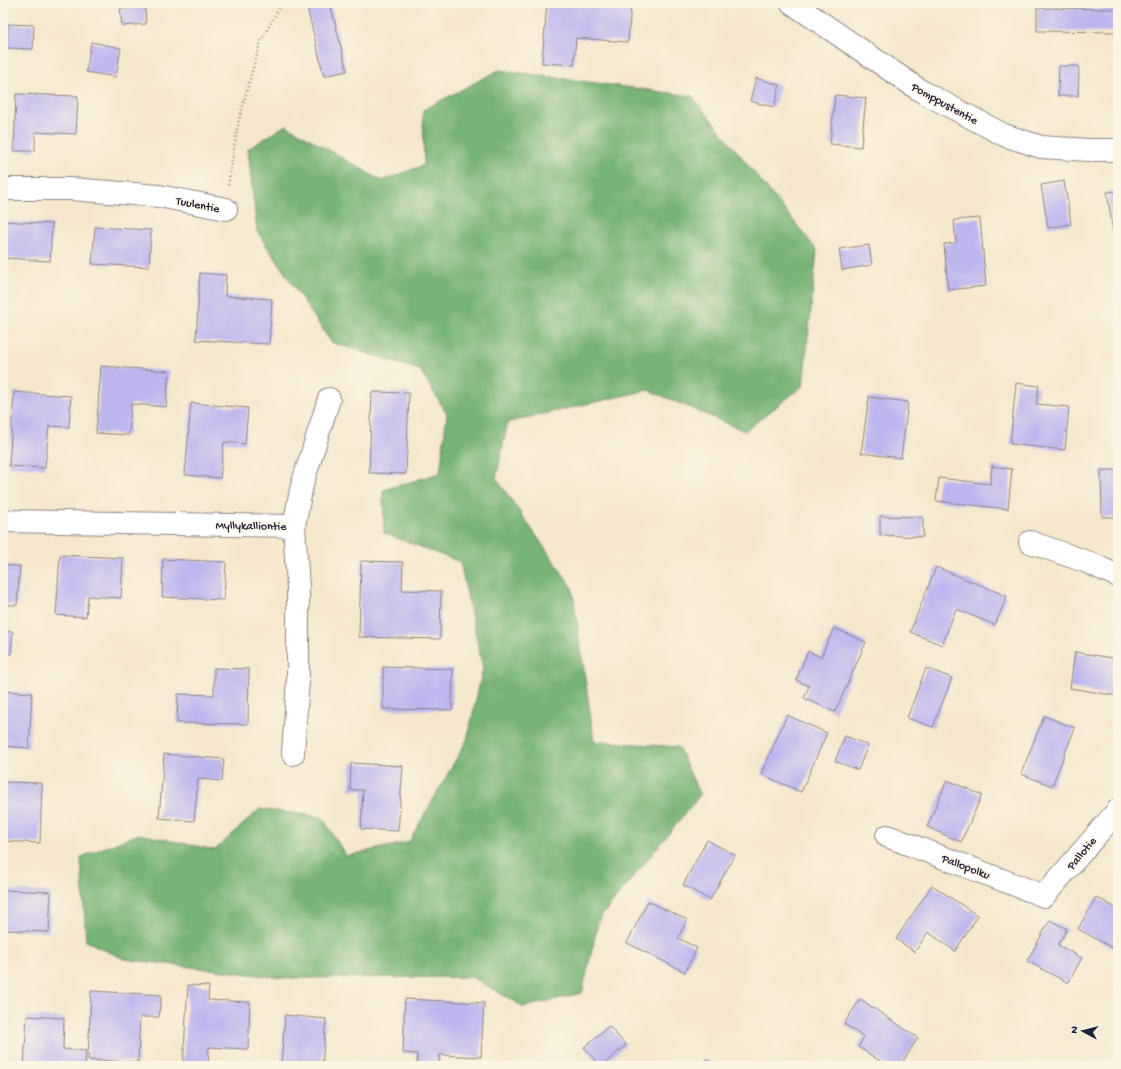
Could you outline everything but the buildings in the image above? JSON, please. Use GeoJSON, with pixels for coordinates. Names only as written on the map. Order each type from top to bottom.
{"type":"FeatureCollection","features":[{"type":"Feature","properties":{"kind":"street","name":"Pomppustentie"},"geometry":{"type":"LineString","coordinates":[[792,3],[921,91],[1004,135],[1041,147],[1118,150]]}},
{"type":"Feature","properties":{"kind":"street","name":"Tuulentie"},"geometry":{"type":"LineString","coordinates":[[3,189],[71,189],[159,196],[226,209]]}},
{"type":"Feature","properties":{"kind":"street"},"geometry":{"type":"LineString","coordinates":[[294,526],[302,484],[329,399]]}},
{"type":"Feature","properties":{"kind":"street","name":"Myllykalliontie"},"geometry":{"type":"LineString","coordinates":[[3,521],[294,526],[298,587],[298,679],[293,754]]}},
{"type":"Feature","properties":{"kind":"street"},"geometry":{"type":"LineString","coordinates":[[1030,542],[1087,562],[1118,576]]}},
{"type":"Feature","properties":{"kind":"street","name":"Pallotie"},"geometry":{"type":"LineString","coordinates":[[1044,896],[1118,810]]}},
{"type":"Feature","properties":{"kind":"street","name":"Pallopolku"},"geometry":{"type":"LineString","coordinates":[[888,836],[1044,896]]}},
{"type":"Feature","properties":{"kind":"path","name":"Tuulentie"},"geometry":{"type":"LineString","coordinates":[[226,209],[238,124],[251,75],[261,41],[282,3]]}},
{"type":"Feature","properties":{"kind":"green space"},"geometry":{"type":"Polygon","coordinates":[[[499,70],[692,96],[817,250],[803,386],[745,431],[648,390],[508,422],[496,478],[572,587],[594,741],[678,747],[700,795],[599,919],[582,993],[524,1007],[472,977],[283,978],[124,959],[86,941],[81,857],[139,834],[215,850],[260,809],[322,817],[346,856],[409,842],[467,740],[483,668],[460,562],[384,533],[383,490],[440,473],[447,414],[420,370],[331,342],[257,231],[248,149],[286,125],[382,181],[424,165],[423,110],[499,70]]]}}]}
